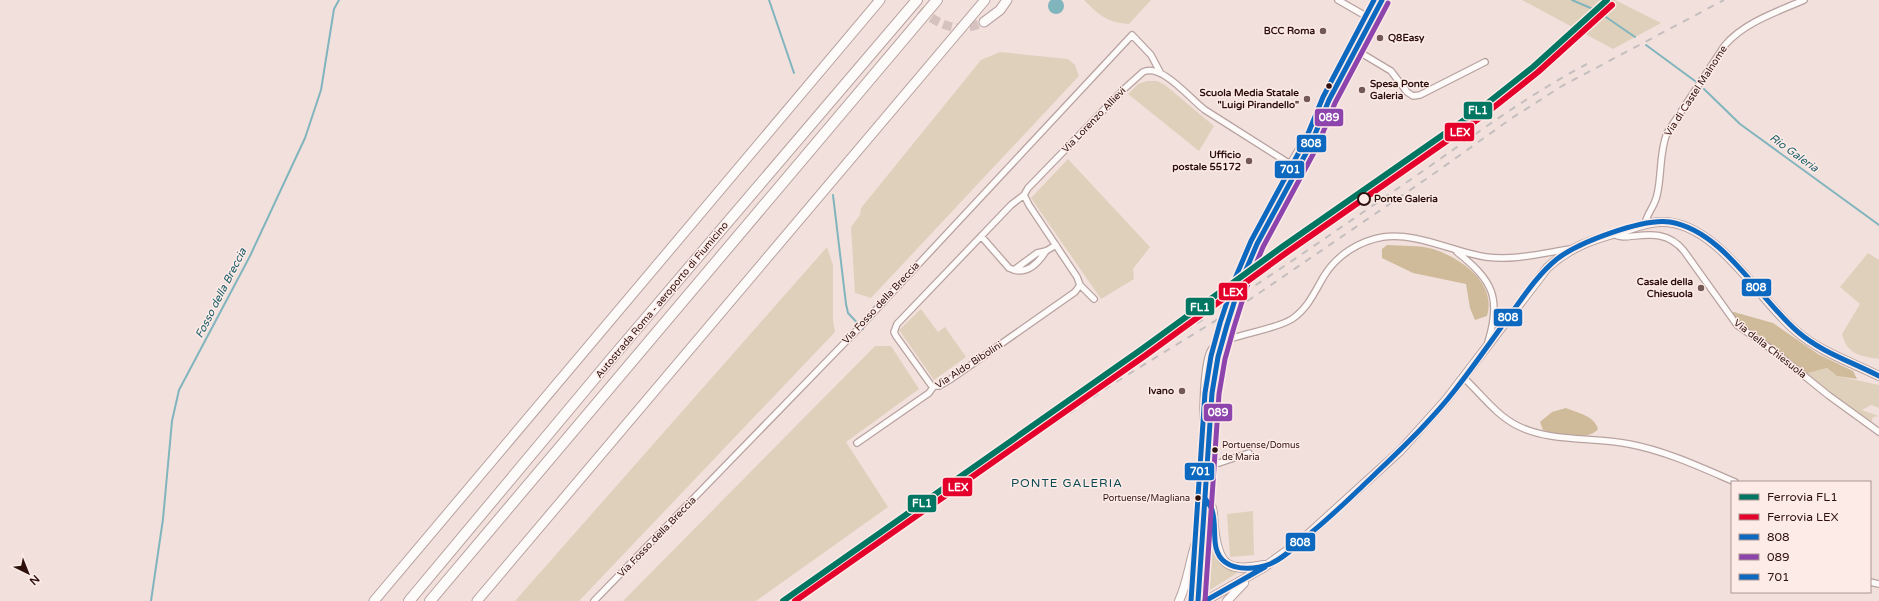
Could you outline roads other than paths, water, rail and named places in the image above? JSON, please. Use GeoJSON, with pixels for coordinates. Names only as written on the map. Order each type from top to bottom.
{"type":"FeatureCollection","features":[{"type":"Feature","properties":{"kind":"highway"},"geometry":{"type":"LineString","coordinates":[[374,601],[880,0]]}},
{"type":"Feature","properties":{"kind":"highway","name":"Autostrada Roma - aeroporto di Fiumicino"},"geometry":{"type":"LineString","coordinates":[[409,601],[606,365],[916,0]]}},
{"type":"Feature","properties":{"kind":"highway","name":"Autostrada Roma - aeroporto di Fiumicino"},"geometry":{"type":"LineString","coordinates":[[430,601],[937,0]]}},
{"type":"Feature","properties":{"kind":"highway"},"geometry":{"type":"LineString","coordinates":[[477,601],[985,0]]}},
{"type":"Feature","properties":{"kind":"highway"},"geometry":{"type":"LineString","coordinates":[[984,22],[1000,10],[1007,0]]}},
{"type":"Feature","properties":{"kind":"main road"},"geometry":{"type":"LineString","coordinates":[[1198,601],[1212,393],[1222,342],[1243,276],[1271,218],[1311,144],[1329,100],[1382,0]]}},
{"type":"Feature","properties":{"kind":"main road"},"geometry":{"type":"LineString","coordinates":[[1205,601],[1271,563],[1313,532],[1400,451],[1436,412],[1486,350],[1544,272],[1571,249],[1614,234],[1645,224],[1657,222],[1672,223],[1698,234],[1726,256],[1787,323],[1806,339],[1879,376]]}},
{"type":"Feature","properties":{"kind":"main road"},"geometry":{"type":"LineString","coordinates":[[1205,498],[1212,508],[1216,546],[1221,559],[1232,566],[1242,568],[1271,563]]}},
{"type":"Feature","properties":{"kind":"main road"},"geometry":{"type":"LineString","coordinates":[[1179,601],[1188,580],[1196,540],[1203,528]]}},
{"type":"Feature","properties":{"kind":"main road"},"geometry":{"type":"LineString","coordinates":[[1227,601],[1255,573]]}},
{"type":"Feature","properties":{"kind":"street"},"geometry":{"type":"LineString","coordinates":[[1338,0],[1372,19]]}},
{"type":"Feature","properties":{"kind":"street","name":"Via di Castel Malnome"},"geometry":{"type":"LineString","coordinates":[[1645,224],[1647,215],[1657,197],[1664,141],[1667,133],[1722,50],[1730,39],[1744,28],[1804,0]]}},
{"type":"Feature","properties":{"kind":"street","name":"Via Fosso della Breccia"},"geometry":{"type":"LineString","coordinates":[[594,601],[855,332],[1132,35],[1148,51],[1160,72]]}},
{"type":"Feature","properties":{"kind":"street"},"geometry":{"type":"LineString","coordinates":[[1356,50],[1387,69],[1394,75],[1407,92],[1414,96],[1420,95],[1485,62]]}},
{"type":"Feature","properties":{"kind":"street","name":"Via Lorenzo Allievi"},"geometry":{"type":"LineString","coordinates":[[934,386],[930,385],[894,332],[897,324],[1016,200],[1024,195],[1028,188],[1131,82],[1146,70],[1160,72]]}},
{"type":"Feature","properties":{"kind":"street"},"geometry":{"type":"LineString","coordinates":[[1160,72],[1173,81],[1193,101],[1205,110],[1290,164],[1309,132],[1316,130]]}},
{"type":"Feature","properties":{"kind":"street"},"geometry":{"type":"LineString","coordinates":[[1024,195],[1029,205],[1077,277],[1080,285],[1094,299]]}},
{"type":"Feature","properties":{"kind":"street","name":"Via della Chiesuola"},"geometry":{"type":"LineString","coordinates":[[1614,234],[1620,237],[1648,234],[1656,235],[1668,238],[1678,244],[1736,325],[1771,349],[1828,395],[1879,432]]}},
{"type":"Feature","properties":{"kind":"street"},"geometry":{"type":"LineString","coordinates":[[981,236],[1009,268],[1014,270],[1038,253],[1046,251],[1056,245]]}},
{"type":"Feature","properties":{"kind":"street"},"geometry":{"type":"LineString","coordinates":[[1249,453],[1219,463],[1207,464],[1203,422],[1207,362],[1211,351],[1216,345],[1226,340],[1271,329],[1290,320],[1308,304],[1324,276],[1333,264],[1349,250],[1368,241],[1384,237],[1405,237],[1486,257],[1503,258],[1571,249]]}},
{"type":"Feature","properties":{"kind":"street"},"geometry":{"type":"LineString","coordinates":[[1455,250],[1481,272],[1491,291],[1494,304],[1494,319],[1486,350]]}},
{"type":"Feature","properties":{"kind":"street","name":"Via Aldo Bibolini"},"geometry":{"type":"LineString","coordinates":[[856,443],[929,393],[934,386],[939,386],[958,374],[1075,292],[1080,285]]}},
{"type":"Feature","properties":{"kind":"street"},"geometry":{"type":"LineString","coordinates":[[1464,378],[1506,418],[1524,428],[1551,435],[1614,441],[1653,450],[1684,460],[1733,481]]}},
{"type":"Feature","properties":{"kind":"water"},"geometry":{"type":"Polygon","coordinates":[[[1059,-1],[1062,0],[1064,6],[1062,12],[1056,14],[1050,12],[1048,6],[1050,0],[1059,-1]]]}},
{"type":"Feature","properties":{"kind":"waterway","name":"Fosso della Breccia"},"geometry":{"type":"LineString","coordinates":[[151,601],[163,519],[172,421],[179,390],[250,256],[305,138],[321,90],[334,9],[339,0]]}},
{"type":"Feature","properties":{"kind":"waterway"},"geometry":{"type":"LineString","coordinates":[[769,0],[794,73]]}},
{"type":"Feature","properties":{"kind":"waterway","name":"Rio Galeria"},"geometry":{"type":"LineString","coordinates":[[1572,0],[1593,9]]}},
{"type":"Feature","properties":{"kind":"waterway","name":"Rio Galeria"},"geometry":{"type":"LineString","coordinates":[[1603,15],[1635,37]]}},
{"type":"Feature","properties":{"kind":"waterway","name":"Rio Galeria"},"geometry":{"type":"LineString","coordinates":[[1646,45],[1695,81]]}},
{"type":"Feature","properties":{"kind":"waterway","name":"Rio Galeria"},"geometry":{"type":"LineString","coordinates":[[1704,89],[1740,124],[1879,225]]}},
{"type":"Feature","properties":{"kind":"waterway"},"geometry":{"type":"LineString","coordinates":[[833,195],[848,313],[863,329]]}},
{"type":"Feature","properties":{"kind":"tunnel"},"geometry":{"type":"LineString","coordinates":[[911,0],[922,11],[944,25],[961,28],[971,27],[984,22]]}},
{"type":"Feature","properties":{"kind":"railway"},"geometry":{"type":"LineString","coordinates":[[986,464],[1067,415],[1111,385],[1249,300],[1432,175],[1512,118],[1562,86],[1724,0]]}},
{"type":"Feature","properties":{"kind":"railway"},"geometry":{"type":"LineString","coordinates":[[1113,374],[1189,328],[1263,280],[1497,119],[1541,90],[1587,64]]}},
{"type":"Feature","properties":{"kind":"rail line","name":"FL1"},"geometry":{"type":"LineString","coordinates":[[783,601],[1142,349],[1282,247],[1480,109],[1533,67],[1607,0]]}},
{"type":"Feature","properties":{"kind":"rail line","name":"LEX"},"geometry":{"type":"LineString","coordinates":[[795,601],[1146,355],[1286,253],[1484,115],[1538,72],[1612,5]]}},
{"type":"Feature","properties":{"kind":"place","name":"BCC Roma"},"geometry":{"type":"Point","coordinates":[1323,31]}},
{"type":"Feature","properties":{"kind":"place","name":"Q8Easy"},"geometry":{"type":"Point","coordinates":[1380,38]}},
{"type":"Feature","properties":{"kind":"place","name":"Spesa Ponte Galeria"},"geometry":{"type":"Point","coordinates":[1362,90]}},
{"type":"Feature","properties":{"kind":"place","name":"Scuola Media Statale \"Luigi Pirandello\""},"geometry":{"type":"Point","coordinates":[1307,99]}},
{"type":"Feature","properties":{"kind":"place","name":"Ufficio postale 55172"},"geometry":{"type":"Point","coordinates":[1249,161]}},
{"type":"Feature","properties":{"kind":"place","name":"Ponte Galeria"},"geometry":{"type":"Point","coordinates":[1364,199]}},
{"type":"Feature","properties":{"kind":"place","name":"Casale della Chiesuola"},"geometry":{"type":"Point","coordinates":[1701,288]}},
{"type":"Feature","properties":{"kind":"place","name":"Ivano"},"geometry":{"type":"Point","coordinates":[1182,391]}},
{"type":"Feature","properties":{"kind":"place","name":"Portuense/Domus de Maria"},"geometry":{"type":"Point","coordinates":[1215,450]}},
{"type":"Feature","properties":{"kind":"place","name":"Portuense/Magliana"},"geometry":{"type":"Point","coordinates":[1198,498]}},
{"type":"Feature","properties":{"kind":"district","name":"PONTE GALERIA"},"geometry":{"type":"Point","coordinates":[1067,483]}}]}
